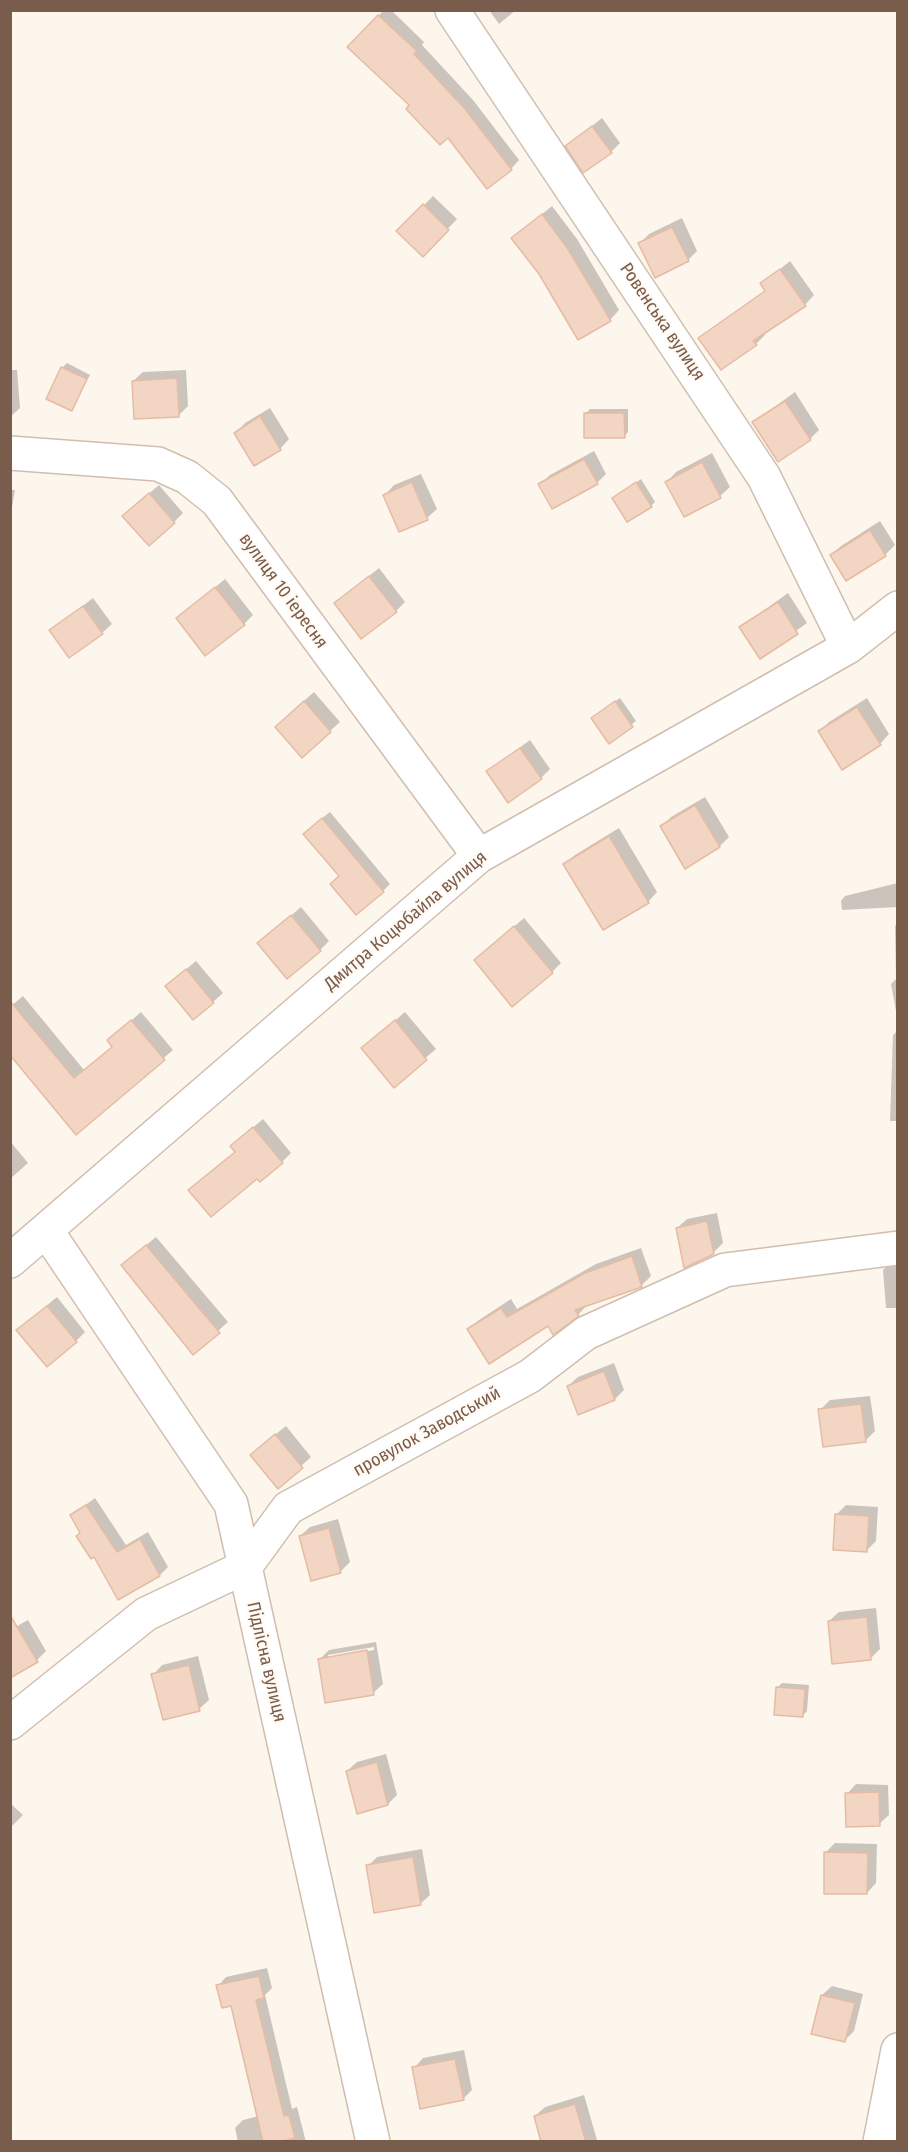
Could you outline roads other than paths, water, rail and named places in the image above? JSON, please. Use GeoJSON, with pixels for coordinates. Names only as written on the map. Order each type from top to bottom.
{"type":"FeatureCollection","features":[{"type":"Feature","properties":{"kind":"street","name":"Ровенська вулиця"},"geometry":{"type":"LineString","coordinates":[[452,10],[764,477],[848,647]]}},
{"type":"Feature","properties":{"kind":"street","name":"вулиця 10 іересня"},"geometry":{"type":"LineString","coordinates":[[10,453],[158,464],[188,477],[217,501],[479,856]]}},
{"type":"Feature","properties":{"kind":"street","name":"Дмитра Коцюбайла вулиця"},"geometry":{"type":"LineString","coordinates":[[10,1261],[479,856],[848,647],[897,608]]}},
{"type":"Feature","properties":{"kind":"street","name":"Підлісна вулиця"},"geometry":{"type":"LineString","coordinates":[[46,1230],[231,1504],[373,2142]]}},
{"type":"Feature","properties":{"kind":"street","name":"провулок Заводський"},"geometry":{"type":"LineString","coordinates":[[10,1723],[147,1614],[244,1567],[288,1508],[530,1376],[586,1333],[725,1270],[897,1248]]}},
{"type":"Feature","properties":{"kind":"street"},"geometry":{"type":"LineString","coordinates":[[880,2142],[897,2049]]}}]}
